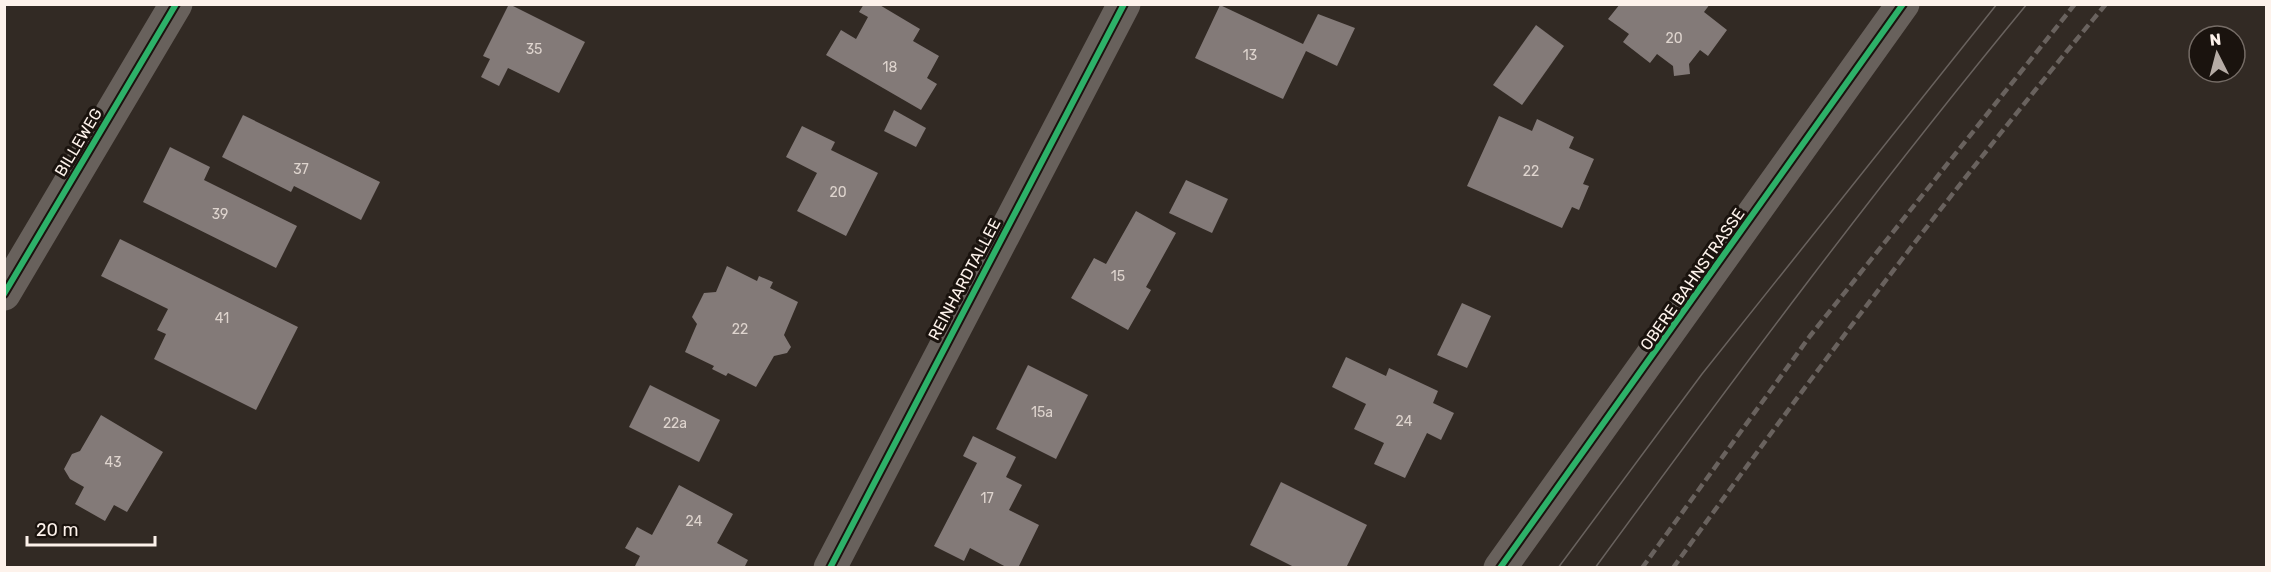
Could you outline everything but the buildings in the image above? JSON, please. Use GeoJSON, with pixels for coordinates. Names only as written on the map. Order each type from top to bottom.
{"type":"FeatureCollection","features":[{"type":"Feature","properties":{"kind":"street","name":"BILLEWEG"},"geometry":{"type":"LineString","coordinates":[[4,294],[176,4]]}},
{"type":"Feature","properties":{"kind":"street","name":"REINHARDTALLEE"},"geometry":{"type":"LineString","coordinates":[[830,567],[1124,4]]}},
{"type":"Feature","properties":{"kind":"street","name":"OBERE BAHNSTRASSE"},"geometry":{"type":"LineString","coordinates":[[1500,567],[1903,4]]}},
{"type":"Feature","properties":{"kind":"tram line"},"geometry":{"type":"LineString","coordinates":[[1558,568],[1702,374],[1997,4]]}},
{"type":"Feature","properties":{"kind":"tram line"},"geometry":{"type":"LineString","coordinates":[[1595,568],[1807,283],[1915,142],[2027,4]]}},
{"type":"Feature","properties":{"kind":"railway"},"geometry":{"type":"LineString","coordinates":[[1642,568],[1810,336],[2075,4]]}},
{"type":"Feature","properties":{"kind":"railway"},"geometry":{"type":"LineString","coordinates":[[1673,568],[1885,282],[2106,4]]}},
{"type":"Feature","properties":{"kind":"cycle path"},"geometry":{"type":"LineString","coordinates":[[4,294],[176,4]]}},
{"type":"Feature","properties":{"kind":"cycle path"},"geometry":{"type":"LineString","coordinates":[[830,568],[1124,4]]}},
{"type":"Feature","properties":{"kind":"cycle path"},"geometry":{"type":"LineString","coordinates":[[1500,568],[1903,4]]}}]}
